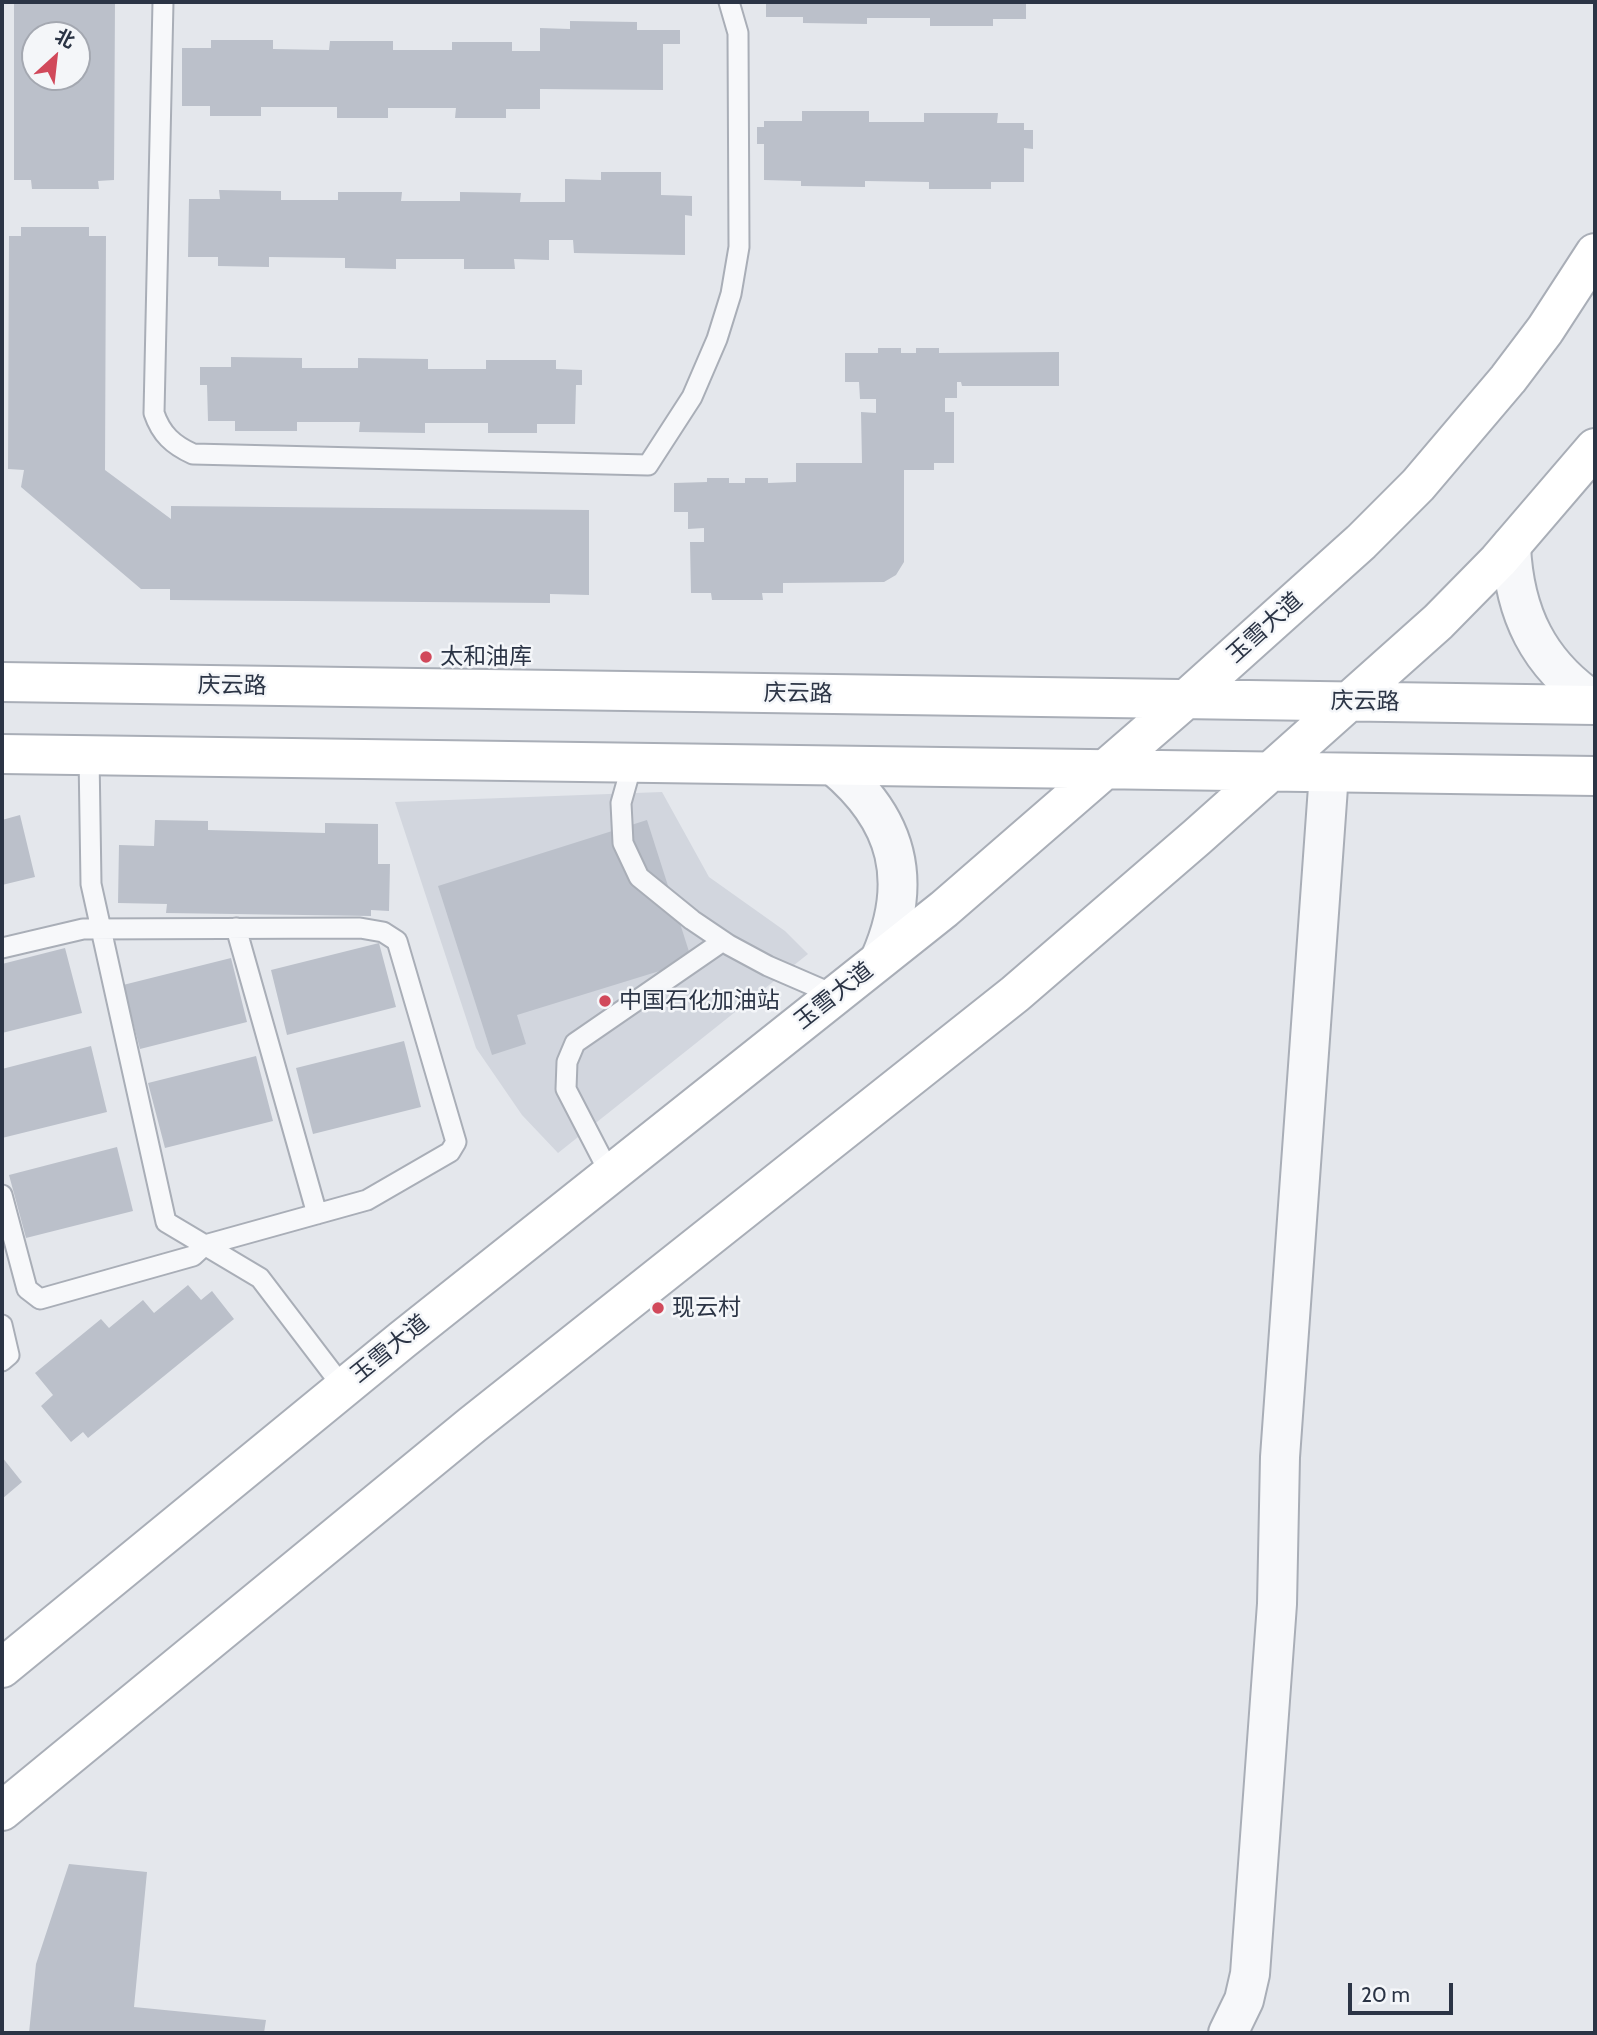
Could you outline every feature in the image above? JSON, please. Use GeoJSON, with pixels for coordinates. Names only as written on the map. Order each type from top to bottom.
{"type":"FeatureCollection","features":[{"type":"Feature","properties":{"kind":"main road","name":"玉雪大道"},"geometry":{"type":"LineString","coordinates":[[2,1668],[343,1387],[944,909],[1185,700],[1361,542],[1418,485],[1508,379],[1545,330],[1595,253]]}},
{"type":"Feature","properties":{"kind":"main road"},"geometry":{"type":"LineString","coordinates":[[2,1811],[472,1425],[1015,994],[1438,622],[1511,546],[1595,448]]}},
{"type":"Feature","properties":{"kind":"main road","name":"庆云路"},"geometry":{"type":"LineString","coordinates":[[2,682],[1185,700],[1595,703]]}},
{"type":"Feature","properties":{"kind":"main road"},"geometry":{"type":"LineString","coordinates":[[2,754],[1595,776]]}},
{"type":"Feature","properties":{"kind":"street"},"geometry":{"type":"LineString","coordinates":[[1511,546],[1518,601],[1528,627],[1558,672],[1595,703]]}},
{"type":"Feature","properties":{"kind":"street"},"geometry":{"type":"LineString","coordinates":[[834,766],[869,799],[881,819],[896,864],[896,914],[880,959]]}},
{"type":"Feature","properties":{"kind":"street"},"geometry":{"type":"LineString","coordinates":[[1228,2033],[1244,2000],[1250,1974],[1277,1604],[1280,1458],[1329,773]]}},
{"type":"Feature","properties":{"kind":"lane"},"geometry":{"type":"LineString","coordinates":[[163,2],[154,413],[165,436],[178,447],[193,454],[648,465],[692,397],[717,339],[731,294],[739,247],[738,33],[729,2]]}},
{"type":"Feature","properties":{"kind":"lane"},"geometry":{"type":"LineString","coordinates":[[89,755],[91,884],[166,1222],[260,1278],[343,1387]]}},
{"type":"Feature","properties":{"kind":"lane"},"geometry":{"type":"LineString","coordinates":[[632,764],[621,803],[623,843],[639,877],[723,941],[768,966],[835,995]]}},
{"type":"Feature","properties":{"kind":"lane"},"geometry":{"type":"LineString","coordinates":[[236,928],[317,1214]]}},
{"type":"Feature","properties":{"kind":"lane"},"geometry":{"type":"LineString","coordinates":[[2,948],[83,929],[372,928],[397,941],[456,1142],[450,1152],[367,1200],[205,1245],[193,1256],[40,1299],[27,1289],[2,1195]]}},
{"type":"Feature","properties":{"kind":"lane"},"geometry":{"type":"LineString","coordinates":[[610,1174],[566,1089],[567,1062],[575,1042],[723,941]]}},
{"type":"Feature","properties":{"kind":"lane"},"geometry":{"type":"LineString","coordinates":[[2,1325],[9,1355],[2,1361]]}},
{"type":"Feature","properties":{"kind":"shaded area","name":"中国石化加油站"},"geometry":{"type":"Polygon","coordinates":[[[662,792],[709,877],[785,931],[808,954],[558,1153],[522,1115],[476,1048],[395,802],[662,792]]]}},
{"type":"Feature","properties":{"kind":"building"},"geometry":{"type":"Polygon","coordinates":[[[14,2],[115,2],[114,180],[98,181],[99,189],[32,189],[31,180],[14,180],[14,2]]]}},
{"type":"Feature","properties":{"kind":"building"},"geometry":{"type":"Polygon","coordinates":[[[766,2],[1026,2],[1026,19],[993,19],[993,26],[930,26],[930,18],[867,18],[867,24],[803,23],[803,17],[766,17],[766,2]]]}},
{"type":"Feature","properties":{"kind":"building"},"geometry":{"type":"Polygon","coordinates":[[[570,21],[637,22],[637,30],[680,30],[680,44],[663,44],[663,90],[540,89],[540,109],[506,109],[506,118],[455,118],[456,108],[388,108],[388,118],[337,118],[337,107],[261,107],[261,116],[210,116],[210,106],[182,106],[182,48],[211,48],[211,40],[273,40],[273,49],[329,50],[330,41],[393,41],[393,50],[452,50],[452,42],[512,42],[512,51],[540,51],[540,28],[570,29],[570,21]]]}},
{"type":"Feature","properties":{"kind":"building"},"geometry":{"type":"Polygon","coordinates":[[[802,111],[869,111],[869,122],[924,122],[924,113],[998,113],[997,123],[1024,123],[1024,130],[1033,130],[1033,149],[1024,148],[1024,182],[991,182],[991,189],[929,189],[929,182],[865,181],[865,187],[801,186],[801,181],[764,180],[764,144],[757,144],[757,127],[764,127],[764,121],[802,121],[802,111]]]}},
{"type":"Feature","properties":{"kind":"building"},"geometry":{"type":"Polygon","coordinates":[[[601,172],[661,172],[661,195],[692,196],[692,216],[685,215],[685,255],[574,253],[573,240],[549,240],[549,260],[514,259],[515,269],[464,269],[464,259],[396,259],[396,269],[345,268],[345,258],[269,257],[269,267],[218,266],[218,257],[188,257],[189,199],[220,199],[219,190],[281,191],[281,200],[338,200],[338,192],[402,192],[401,201],[460,201],[460,192],[521,193],[520,202],[565,202],[565,179],[601,180],[601,172]]]}},
{"type":"Feature","properties":{"kind":"building"},"geometry":{"type":"Polygon","coordinates":[[[21,227],[89,227],[89,236],[106,236],[105,470],[171,519],[171,506],[589,510],[589,595],[550,594],[550,603],[170,600],[170,589],[141,589],[21,487],[24,470],[8,469],[9,236],[21,236],[21,227]]]}},
{"type":"Feature","properties":{"kind":"building"},"geometry":{"type":"Polygon","coordinates":[[[878,348],[901,348],[901,353],[916,353],[916,348],[939,348],[939,353],[1059,352],[1059,386],[962,386],[961,382],[957,382],[957,398],[945,398],[945,412],[954,412],[954,463],[934,463],[934,470],[904,470],[904,562],[896,575],[884,582],[783,583],[783,593],[762,593],[763,600],[712,600],[711,593],[691,593],[690,542],[704,542],[704,528],[688,529],[688,512],[674,512],[674,483],[707,482],[707,478],[729,478],[729,483],[745,483],[745,478],[768,478],[768,483],[796,482],[796,463],[862,463],[861,412],[876,413],[876,399],[860,399],[859,382],[845,382],[845,353],[878,353],[878,348]]]}},
{"type":"Feature","properties":{"kind":"building"},"geometry":{"type":"Polygon","coordinates":[[[231,357],[302,358],[302,368],[358,368],[358,358],[428,359],[428,369],[486,369],[486,360],[556,360],[556,369],[582,370],[582,385],[576,385],[575,424],[537,424],[537,433],[488,433],[488,423],[425,423],[425,433],[359,432],[360,422],[297,422],[297,431],[235,431],[235,421],[208,421],[207,385],[200,385],[200,367],[231,367],[231,357]]]}},
{"type":"Feature","properties":{"kind":"building"},"geometry":{"type":"Polygon","coordinates":[[[20,815],[35,877],[2,885],[2,820],[20,815]]]}},
{"type":"Feature","properties":{"kind":"building"},"geometry":{"type":"Polygon","coordinates":[[[155,820],[208,821],[208,830],[325,833],[325,823],[378,824],[378,864],[390,864],[389,911],[371,910],[371,916],[166,913],[167,904],[118,903],[119,845],[154,846],[155,820]]]}},
{"type":"Feature","properties":{"kind":"building"},"geometry":{"type":"Polygon","coordinates":[[[647,820],[692,961],[517,1015],[526,1044],[492,1055],[438,886],[647,820]]]}},
{"type":"Feature","properties":{"kind":"building"},"geometry":{"type":"Polygon","coordinates":[[[379,943],[396,1007],[287,1035],[271,970],[379,943]]]}},
{"type":"Feature","properties":{"kind":"building"},"geometry":{"type":"Polygon","coordinates":[[[65,948],[82,1013],[2,1033],[2,964],[65,948]]]}},
{"type":"Feature","properties":{"kind":"building"},"geometry":{"type":"Polygon","coordinates":[[[231,958],[247,1022],[140,1049],[123,985],[231,958]]]}},
{"type":"Feature","properties":{"kind":"building"},"geometry":{"type":"Polygon","coordinates":[[[404,1041],[421,1107],[313,1134],[296,1068],[404,1041]]]}},
{"type":"Feature","properties":{"kind":"building"},"geometry":{"type":"Polygon","coordinates":[[[91,1046],[107,1112],[2,1138],[2,1069],[91,1046]]]}},
{"type":"Feature","properties":{"kind":"building"},"geometry":{"type":"Polygon","coordinates":[[[256,1056],[273,1121],[165,1148],[148,1083],[256,1056]]]}},
{"type":"Feature","properties":{"kind":"building"},"geometry":{"type":"Polygon","coordinates":[[[117,1147],[133,1211],[26,1238],[9,1175],[117,1147]]]}},
{"type":"Feature","properties":{"kind":"building"},"geometry":{"type":"Polygon","coordinates":[[[188,1285],[201,1300],[212,1291],[234,1319],[88,1438],[83,1432],[71,1442],[41,1406],[53,1395],[35,1373],[101,1319],[109,1328],[143,1300],[154,1313],[188,1285]]]}},
{"type":"Feature","properties":{"kind":"building"},"geometry":{"type":"Polygon","coordinates":[[[2,1457],[22,1482],[2,1499],[2,1457]]]}},
{"type":"Feature","properties":{"kind":"building"},"geometry":{"type":"Polygon","coordinates":[[[69,1864],[147,1872],[134,2007],[266,2020],[264,2033],[29,2033],[36,1964],[69,1864]]]}},
{"type":"Feature","properties":{"kind":"place","name":"太和油库"},"geometry":{"type":"Point","coordinates":[426,657]}},
{"type":"Feature","properties":{"kind":"place","name":"中国石化加油站"},"geometry":{"type":"Point","coordinates":[605,1001]}},
{"type":"Feature","properties":{"kind":"place","name":"现云村"},"geometry":{"type":"Point","coordinates":[658,1308]}}]}
